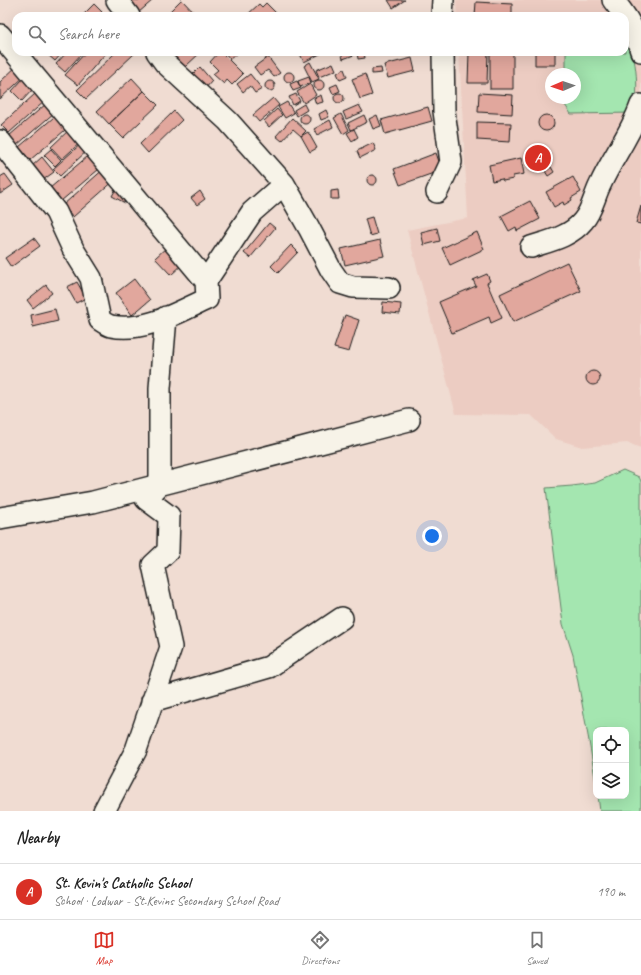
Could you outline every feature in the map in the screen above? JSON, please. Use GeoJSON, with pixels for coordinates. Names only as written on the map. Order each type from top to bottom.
{"type":"FeatureCollection","features":[{"type":"Feature","properties":{"kind":"street"},"geometry":{"type":"LineString","coordinates":[[117,0],[126,12]]}},
{"type":"Feature","properties":{"kind":"street"},"geometry":{"type":"LineString","coordinates":[[442,12],[444,0]]}},
{"type":"Feature","properties":{"kind":"street"},"geometry":{"type":"LineString","coordinates":[[613,0],[623,12]]}},
{"type":"Feature","properties":{"kind":"street"},"geometry":{"type":"LineString","coordinates":[[629,21],[641,51]]}},
{"type":"Feature","properties":{"kind":"street"},"geometry":{"type":"LineString","coordinates":[[0,35],[12,49]]}},
{"type":"Feature","properties":{"kind":"street"},"geometry":{"type":"LineString","coordinates":[[0,141],[56,212],[73,249],[91,278],[100,320],[110,326],[129,327],[156,321],[207,299],[206,281],[18,56]]}},
{"type":"Feature","properties":{"kind":"street"},"geometry":{"type":"LineString","coordinates":[[160,56],[165,63],[228,121],[284,184],[331,270],[340,283],[353,287],[389,288]]}},
{"type":"Feature","properties":{"kind":"street"},"geometry":{"type":"LineString","coordinates":[[437,192],[451,162],[444,111],[443,56]]}},
{"type":"Feature","properties":{"kind":"street"},"geometry":{"type":"LineString","coordinates":[[531,247],[568,234],[583,221],[592,206],[603,179],[636,120],[641,105]]}},
{"type":"Feature","properties":{"kind":"street"},"geometry":{"type":"LineString","coordinates":[[206,281],[252,212],[284,184]]}},
{"type":"Feature","properties":{"kind":"street"},"geometry":{"type":"LineString","coordinates":[[104,811],[136,750],[171,647],[153,565],[168,551],[169,516],[146,500],[160,484],[160,388],[166,317]]}},
{"type":"Feature","properties":{"kind":"street"},"geometry":{"type":"LineString","coordinates":[[0,518],[93,502],[409,420]]}},
{"type":"Feature","properties":{"kind":"street"},"geometry":{"type":"LineString","coordinates":[[152,701],[269,667],[342,618]]}},
{"type":"Feature","properties":{"kind":"shaded area"},"geometry":{"type":"Polygon","coordinates":[[[456,0],[641,0],[641,448],[627,443],[582,447],[556,439],[531,415],[456,414],[407,230],[468,218],[459,56],[629,56],[629,12],[457,12],[456,0]]]}},
{"type":"Feature","properties":{"kind":"green space"},"geometry":{"type":"Polygon","coordinates":[[[629,38],[637,81],[637,92],[633,113],[571,114],[565,105],[581,104],[581,68],[566,68],[566,56],[629,56],[629,38]]]}},
{"type":"Feature","properties":{"kind":"green space"},"geometry":{"type":"Polygon","coordinates":[[[623,470],[639,477],[641,481],[641,811],[600,811],[598,799],[629,799],[629,727],[593,727],[593,766],[573,655],[563,624],[546,488],[595,483],[623,470]]]}},
{"type":"Feature","properties":{"kind":"building"},"geometry":{"type":"Polygon","coordinates":[[[128,0],[153,0],[139,12],[137,12],[128,0]]]}},
{"type":"Feature","properties":{"kind":"building"},"geometry":{"type":"Polygon","coordinates":[[[182,0],[193,12],[171,12],[170,11],[182,0]]]}},
{"type":"Feature","properties":{"kind":"building"},"geometry":{"type":"Polygon","coordinates":[[[388,0],[405,0],[393,8],[388,0]]]}},
{"type":"Feature","properties":{"kind":"building"},"geometry":{"type":"Polygon","coordinates":[[[476,2],[512,4],[512,12],[475,12],[476,2]]]}},
{"type":"Feature","properties":{"kind":"building"},"geometry":{"type":"Polygon","coordinates":[[[266,3],[275,12],[250,12],[259,4],[262,7],[266,3]]]}},
{"type":"Feature","properties":{"kind":"building"},"geometry":{"type":"Polygon","coordinates":[[[94,4],[102,12],[86,12],[94,4]]]}},
{"type":"Feature","properties":{"kind":"building"},"geometry":{"type":"Polygon","coordinates":[[[49,56],[59,56],[55,61],[49,56]]]}},
{"type":"Feature","properties":{"kind":"building"},"geometry":{"type":"Polygon","coordinates":[[[63,56],[79,56],[65,72],[56,64],[63,56]]]}},
{"type":"Feature","properties":{"kind":"building"},"geometry":{"type":"Polygon","coordinates":[[[82,56],[103,56],[78,85],[65,75],[82,56]]]}},
{"type":"Feature","properties":{"kind":"building"},"geometry":{"type":"Polygon","coordinates":[[[112,56],[132,56],[86,99],[77,90],[112,56]]]}},
{"type":"Feature","properties":{"kind":"building"},"geometry":{"type":"Polygon","coordinates":[[[174,56],[197,56],[185,67],[174,56]]]}},
{"type":"Feature","properties":{"kind":"building"},"geometry":{"type":"Polygon","coordinates":[[[215,56],[225,56],[243,74],[232,85],[227,80],[224,84],[213,74],[218,70],[210,62],[215,56]]]}},
{"type":"Feature","properties":{"kind":"building"},"geometry":{"type":"Polygon","coordinates":[[[301,56],[316,56],[304,62],[301,56]]]}},
{"type":"Feature","properties":{"kind":"building"},"geometry":{"type":"Polygon","coordinates":[[[342,56],[351,56],[343,59],[342,56]]]}},
{"type":"Feature","properties":{"kind":"building"},"geometry":{"type":"Polygon","coordinates":[[[358,56],[365,56],[365,58],[358,59],[358,56]]]}},
{"type":"Feature","properties":{"kind":"building"},"geometry":{"type":"Polygon","coordinates":[[[469,56],[488,56],[487,83],[468,83],[469,56]]]}},
{"type":"Feature","properties":{"kind":"building"},"geometry":{"type":"Polygon","coordinates":[[[490,56],[513,56],[513,89],[490,89],[490,56]]]}},
{"type":"Feature","properties":{"kind":"building"},"geometry":{"type":"Polygon","coordinates":[[[535,56],[555,56],[555,65],[535,65],[535,56]]]}},
{"type":"Feature","properties":{"kind":"building"},"geometry":{"type":"Polygon","coordinates":[[[268,57],[280,73],[274,77],[268,70],[260,75],[254,67],[268,57]]]}},
{"type":"Feature","properties":{"kind":"building"},"geometry":{"type":"Polygon","coordinates":[[[412,58],[415,71],[388,78],[384,65],[412,58]]]}},
{"type":"Feature","properties":{"kind":"building"},"geometry":{"type":"Polygon","coordinates":[[[310,62],[319,79],[312,82],[304,66],[310,62]]]}},
{"type":"Feature","properties":{"kind":"building"},"geometry":{"type":"Polygon","coordinates":[[[20,63],[28,73],[0,99],[0,82],[20,63]]]}},
{"type":"Feature","properties":{"kind":"building"},"geometry":{"type":"Polygon","coordinates":[[[333,63],[336,70],[319,77],[316,70],[333,63]]]}},
{"type":"Feature","properties":{"kind":"building"},"geometry":{"type":"Polygon","coordinates":[[[200,67],[212,81],[204,90],[191,76],[200,67]]]}},
{"type":"Feature","properties":{"kind":"building"},"geometry":{"type":"Polygon","coordinates":[[[33,68],[44,77],[22,101],[12,91],[33,68]]]}},
{"type":"Feature","properties":{"kind":"building"},"geometry":{"type":"Polygon","coordinates":[[[381,68],[382,73],[372,74],[372,69],[381,68]]]}},
{"type":"Feature","properties":{"kind":"building"},"geometry":{"type":"Polygon","coordinates":[[[344,69],[347,77],[340,80],[337,73],[344,69]]]}},
{"type":"Feature","properties":{"kind":"building"},"geometry":{"type":"Polygon","coordinates":[[[287,72],[291,72],[293,73],[293,81],[287,82],[284,79],[284,75],[287,72]]]}},
{"type":"Feature","properties":{"kind":"building"},"geometry":{"type":"Polygon","coordinates":[[[250,74],[262,89],[255,93],[250,86],[243,92],[237,84],[250,74]]]}},
{"type":"Feature","properties":{"kind":"building"},"geometry":{"type":"Polygon","coordinates":[[[365,74],[372,95],[360,99],[352,79],[365,74]]]}},
{"type":"Feature","properties":{"kind":"building"},"geometry":{"type":"Polygon","coordinates":[[[309,77],[311,83],[300,87],[298,81],[309,77]]]}},
{"type":"Feature","properties":{"kind":"building"},"geometry":{"type":"Polygon","coordinates":[[[132,78],[144,91],[109,124],[97,111],[132,78]]]}},
{"type":"Feature","properties":{"kind":"building"},"geometry":{"type":"Polygon","coordinates":[[[317,80],[321,80],[323,81],[323,89],[317,90],[314,87],[314,83],[317,80]]]}},
{"type":"Feature","properties":{"kind":"building"},"geometry":{"type":"Polygon","coordinates":[[[268,81],[272,81],[275,86],[272,91],[268,91],[265,88],[265,84],[268,81]]]}},
{"type":"Feature","properties":{"kind":"building"},"geometry":{"type":"Polygon","coordinates":[[[297,81],[301,88],[293,91],[290,84],[297,81]]]}},
{"type":"Feature","properties":{"kind":"building"},"geometry":{"type":"Polygon","coordinates":[[[47,83],[55,92],[9,133],[1,125],[47,83]]]}},
{"type":"Feature","properties":{"kind":"building"},"geometry":{"type":"Polygon","coordinates":[[[310,84],[316,95],[304,103],[297,92],[310,84]]]}},
{"type":"Feature","properties":{"kind":"building"},"geometry":{"type":"Polygon","coordinates":[[[337,84],[340,91],[333,94],[330,87],[337,84]]]}},
{"type":"Feature","properties":{"kind":"building"},"geometry":{"type":"Polygon","coordinates":[[[144,91],[158,105],[123,138],[109,124],[144,91]]]}},
{"type":"Feature","properties":{"kind":"building"},"geometry":{"type":"Polygon","coordinates":[[[337,93],[341,93],[344,98],[341,103],[337,103],[334,100],[334,96],[337,93]]]}},
{"type":"Feature","properties":{"kind":"building"},"geometry":{"type":"Polygon","coordinates":[[[479,93],[513,95],[512,114],[478,112],[479,93]]]}},
{"type":"Feature","properties":{"kind":"building"},"geometry":{"type":"Polygon","coordinates":[[[296,94],[300,101],[293,105],[289,97],[296,94]]]}},
{"type":"Feature","properties":{"kind":"building"},"geometry":{"type":"Polygon","coordinates":[[[321,95],[323,102],[316,104],[314,98],[321,95]]]}},
{"type":"Feature","properties":{"kind":"building"},"geometry":{"type":"Polygon","coordinates":[[[54,97],[62,106],[17,145],[9,136],[54,97]]]}},
{"type":"Feature","properties":{"kind":"building"},"geometry":{"type":"Polygon","coordinates":[[[273,98],[279,105],[259,122],[253,115],[273,98]]]}},
{"type":"Feature","properties":{"kind":"building"},"geometry":{"type":"Polygon","coordinates":[[[287,102],[294,113],[285,118],[278,107],[287,102]]]}},
{"type":"Feature","properties":{"kind":"building"},"geometry":{"type":"Polygon","coordinates":[[[304,104],[307,110],[297,116],[294,110],[304,104]]]}},
{"type":"Feature","properties":{"kind":"building"},"geometry":{"type":"Polygon","coordinates":[[[359,105],[363,112],[346,119],[343,112],[359,105]]]}},
{"type":"Feature","properties":{"kind":"building"},"geometry":{"type":"Polygon","coordinates":[[[67,106],[78,119],[30,160],[19,147],[67,106]]]}},
{"type":"Feature","properties":{"kind":"building"},"geometry":{"type":"Polygon","coordinates":[[[428,107],[432,121],[385,134],[381,120],[428,107]]]}},
{"type":"Feature","properties":{"kind":"building"},"geometry":{"type":"Polygon","coordinates":[[[277,109],[282,115],[269,127],[264,121],[277,109]]]}},
{"type":"Feature","properties":{"kind":"building"},"geometry":{"type":"Polygon","coordinates":[[[326,110],[329,117],[321,120],[319,114],[326,110]]]}},
{"type":"Feature","properties":{"kind":"building"},"geometry":{"type":"Polygon","coordinates":[[[174,111],[182,120],[148,153],[140,144],[174,111]]]}},
{"type":"Feature","properties":{"kind":"building"},"geometry":{"type":"Polygon","coordinates":[[[303,114],[307,114],[310,119],[307,124],[303,124],[300,121],[300,117],[303,114]]]}},
{"type":"Feature","properties":{"kind":"building"},"geometry":{"type":"Polygon","coordinates":[[[341,114],[349,130],[343,134],[334,118],[341,114]]]}},
{"type":"Feature","properties":{"kind":"building"},"geometry":{"type":"Polygon","coordinates":[[[364,115],[367,122],[351,130],[348,123],[364,115]]]}},
{"type":"Feature","properties":{"kind":"building"},"geometry":{"type":"Polygon","coordinates":[[[377,115],[381,126],[373,129],[369,119],[377,115]]]}},
{"type":"Feature","properties":{"kind":"building"},"geometry":{"type":"Polygon","coordinates":[[[546,115],[552,117],[554,123],[552,129],[546,131],[540,129],[538,123],[540,117],[546,115]]]}},
{"type":"Feature","properties":{"kind":"building"},"geometry":{"type":"Polygon","coordinates":[[[292,118],[306,131],[301,136],[293,129],[282,141],[276,136],[292,118]]]}},
{"type":"Feature","properties":{"kind":"building"},"geometry":{"type":"Polygon","coordinates":[[[330,120],[333,127],[317,135],[314,129],[330,120]]]}},
{"type":"Feature","properties":{"kind":"building"},"geometry":{"type":"Polygon","coordinates":[[[477,122],[511,123],[510,142],[477,140],[477,122]]]}},
{"type":"Feature","properties":{"kind":"building"},"geometry":{"type":"Polygon","coordinates":[[[71,128],[82,141],[62,159],[51,147],[71,128]]]}},
{"type":"Feature","properties":{"kind":"building"},"geometry":{"type":"Polygon","coordinates":[[[354,129],[358,137],[352,141],[347,133],[354,129]]]}},
{"type":"Feature","properties":{"kind":"building"},"geometry":{"type":"Polygon","coordinates":[[[308,132],[317,148],[310,152],[301,136],[308,132]]]}},
{"type":"Feature","properties":{"kind":"building"},"geometry":{"type":"Polygon","coordinates":[[[84,141],[90,148],[60,176],[53,169],[84,141]]]}},
{"type":"Feature","properties":{"kind":"building"},"geometry":{"type":"Polygon","coordinates":[[[373,143],[376,150],[360,158],[357,151],[373,143]]]}},
{"type":"Feature","properties":{"kind":"building"},"geometry":{"type":"Polygon","coordinates":[[[100,146],[111,159],[61,201],[50,188],[100,146]]]}},
{"type":"Feature","properties":{"kind":"building"},"geometry":{"type":"Polygon","coordinates":[[[51,149],[61,160],[55,166],[44,155],[51,149]]]}},
{"type":"Feature","properties":{"kind":"building"},"geometry":{"type":"Polygon","coordinates":[[[436,153],[442,170],[400,185],[394,169],[436,153]]]}},
{"type":"Feature","properties":{"kind":"building"},"geometry":{"type":"Polygon","coordinates":[[[42,157],[54,172],[43,180],[32,166],[42,157]]]}},
{"type":"Feature","properties":{"kind":"building"},"geometry":{"type":"Polygon","coordinates":[[[521,158],[524,174],[513,176],[513,179],[492,181],[489,165],[521,158]]]}},
{"type":"Feature","properties":{"kind":"building"},"geometry":{"type":"Polygon","coordinates":[[[114,160],[124,172],[73,217],[63,205],[114,160]]]}},
{"type":"Feature","properties":{"kind":"building"},"geometry":{"type":"Polygon","coordinates":[[[551,167],[554,172],[548,176],[545,171],[551,167]]]}},
{"type":"Feature","properties":{"kind":"building"},"geometry":{"type":"Polygon","coordinates":[[[5,174],[13,185],[0,194],[0,177],[5,174]]]}},
{"type":"Feature","properties":{"kind":"building"},"geometry":{"type":"Polygon","coordinates":[[[370,175],[374,175],[376,176],[376,184],[370,185],[367,182],[367,178],[370,175]]]}},
{"type":"Feature","properties":{"kind":"building"},"geometry":{"type":"Polygon","coordinates":[[[573,177],[581,192],[571,198],[572,200],[564,205],[563,202],[554,207],[546,192],[573,177]]]}},
{"type":"Feature","properties":{"kind":"building"},"geometry":{"type":"Polygon","coordinates":[[[121,180],[134,188],[125,203],[112,196],[121,180]]]}},
{"type":"Feature","properties":{"kind":"building"},"geometry":{"type":"Polygon","coordinates":[[[338,190],[339,199],[331,199],[331,191],[338,190]]]}},
{"type":"Feature","properties":{"kind":"building"},"geometry":{"type":"Polygon","coordinates":[[[200,191],[205,199],[197,205],[191,198],[200,191]]]}},
{"type":"Feature","properties":{"kind":"building"},"geometry":{"type":"Polygon","coordinates":[[[530,201],[540,219],[517,231],[516,227],[509,231],[501,216],[530,201]]]}},
{"type":"Feature","properties":{"kind":"building"},"geometry":{"type":"Polygon","coordinates":[[[641,206],[641,224],[636,223],[641,206]]]}},
{"type":"Feature","properties":{"kind":"building"},"geometry":{"type":"Polygon","coordinates":[[[372,217],[377,234],[370,236],[365,219],[372,217]]]}},
{"type":"Feature","properties":{"kind":"building"},"geometry":{"type":"Polygon","coordinates":[[[269,223],[275,228],[250,258],[244,253],[269,223]]]}},
{"type":"Feature","properties":{"kind":"building"},"geometry":{"type":"Polygon","coordinates":[[[437,228],[440,241],[424,245],[421,232],[437,228]]]}},
{"type":"Feature","properties":{"kind":"building"},"geometry":{"type":"Polygon","coordinates":[[[477,232],[484,249],[450,265],[442,248],[477,232]]]}},
{"type":"Feature","properties":{"kind":"building"},"geometry":{"type":"Polygon","coordinates":[[[34,238],[40,246],[11,267],[5,258],[34,238]]]}},
{"type":"Feature","properties":{"kind":"building"},"geometry":{"type":"Polygon","coordinates":[[[380,240],[384,256],[345,265],[341,249],[380,240]]]}},
{"type":"Feature","properties":{"kind":"building"},"geometry":{"type":"Polygon","coordinates":[[[291,245],[298,252],[278,273],[271,266],[291,245]]]}},
{"type":"Feature","properties":{"kind":"building"},"geometry":{"type":"Polygon","coordinates":[[[168,246],[184,263],[171,275],[155,258],[168,246]]]}},
{"type":"Feature","properties":{"kind":"building"},"geometry":{"type":"Polygon","coordinates":[[[567,262],[581,291],[513,322],[500,294],[567,262]]]}},
{"type":"Feature","properties":{"kind":"building"},"geometry":{"type":"Polygon","coordinates":[[[487,274],[490,281],[487,283],[502,318],[491,323],[489,317],[452,333],[439,302],[476,286],[473,280],[487,274]]]}},
{"type":"Feature","properties":{"kind":"building"},"geometry":{"type":"Polygon","coordinates":[[[134,279],[150,300],[132,315],[116,293],[134,279]]]}},
{"type":"Feature","properties":{"kind":"building"},"geometry":{"type":"Polygon","coordinates":[[[77,282],[86,298],[76,303],[67,287],[77,282]]]}},
{"type":"Feature","properties":{"kind":"building"},"geometry":{"type":"Polygon","coordinates":[[[46,285],[52,293],[33,308],[27,300],[46,285]]]}},
{"type":"Feature","properties":{"kind":"building"},"geometry":{"type":"Polygon","coordinates":[[[383,302],[401,304],[400,314],[382,312],[383,302]]]}},
{"type":"Feature","properties":{"kind":"building"},"geometry":{"type":"Polygon","coordinates":[[[55,309],[58,321],[33,327],[31,315],[55,309]]]}},
{"type":"Feature","properties":{"kind":"building"},"geometry":{"type":"Polygon","coordinates":[[[345,315],[359,320],[349,352],[334,348],[345,315]]]}},
{"type":"Feature","properties":{"kind":"building"},"geometry":{"type":"Polygon","coordinates":[[[590,371],[596,371],[600,375],[600,381],[596,385],[590,385],[586,381],[586,375],[590,371]]]}},
{"type":"Feature","properties":{"kind":"place","name":"St. Kevin's Catholic School"},"geometry":{"type":"Point","coordinates":[538,158]}}]}
